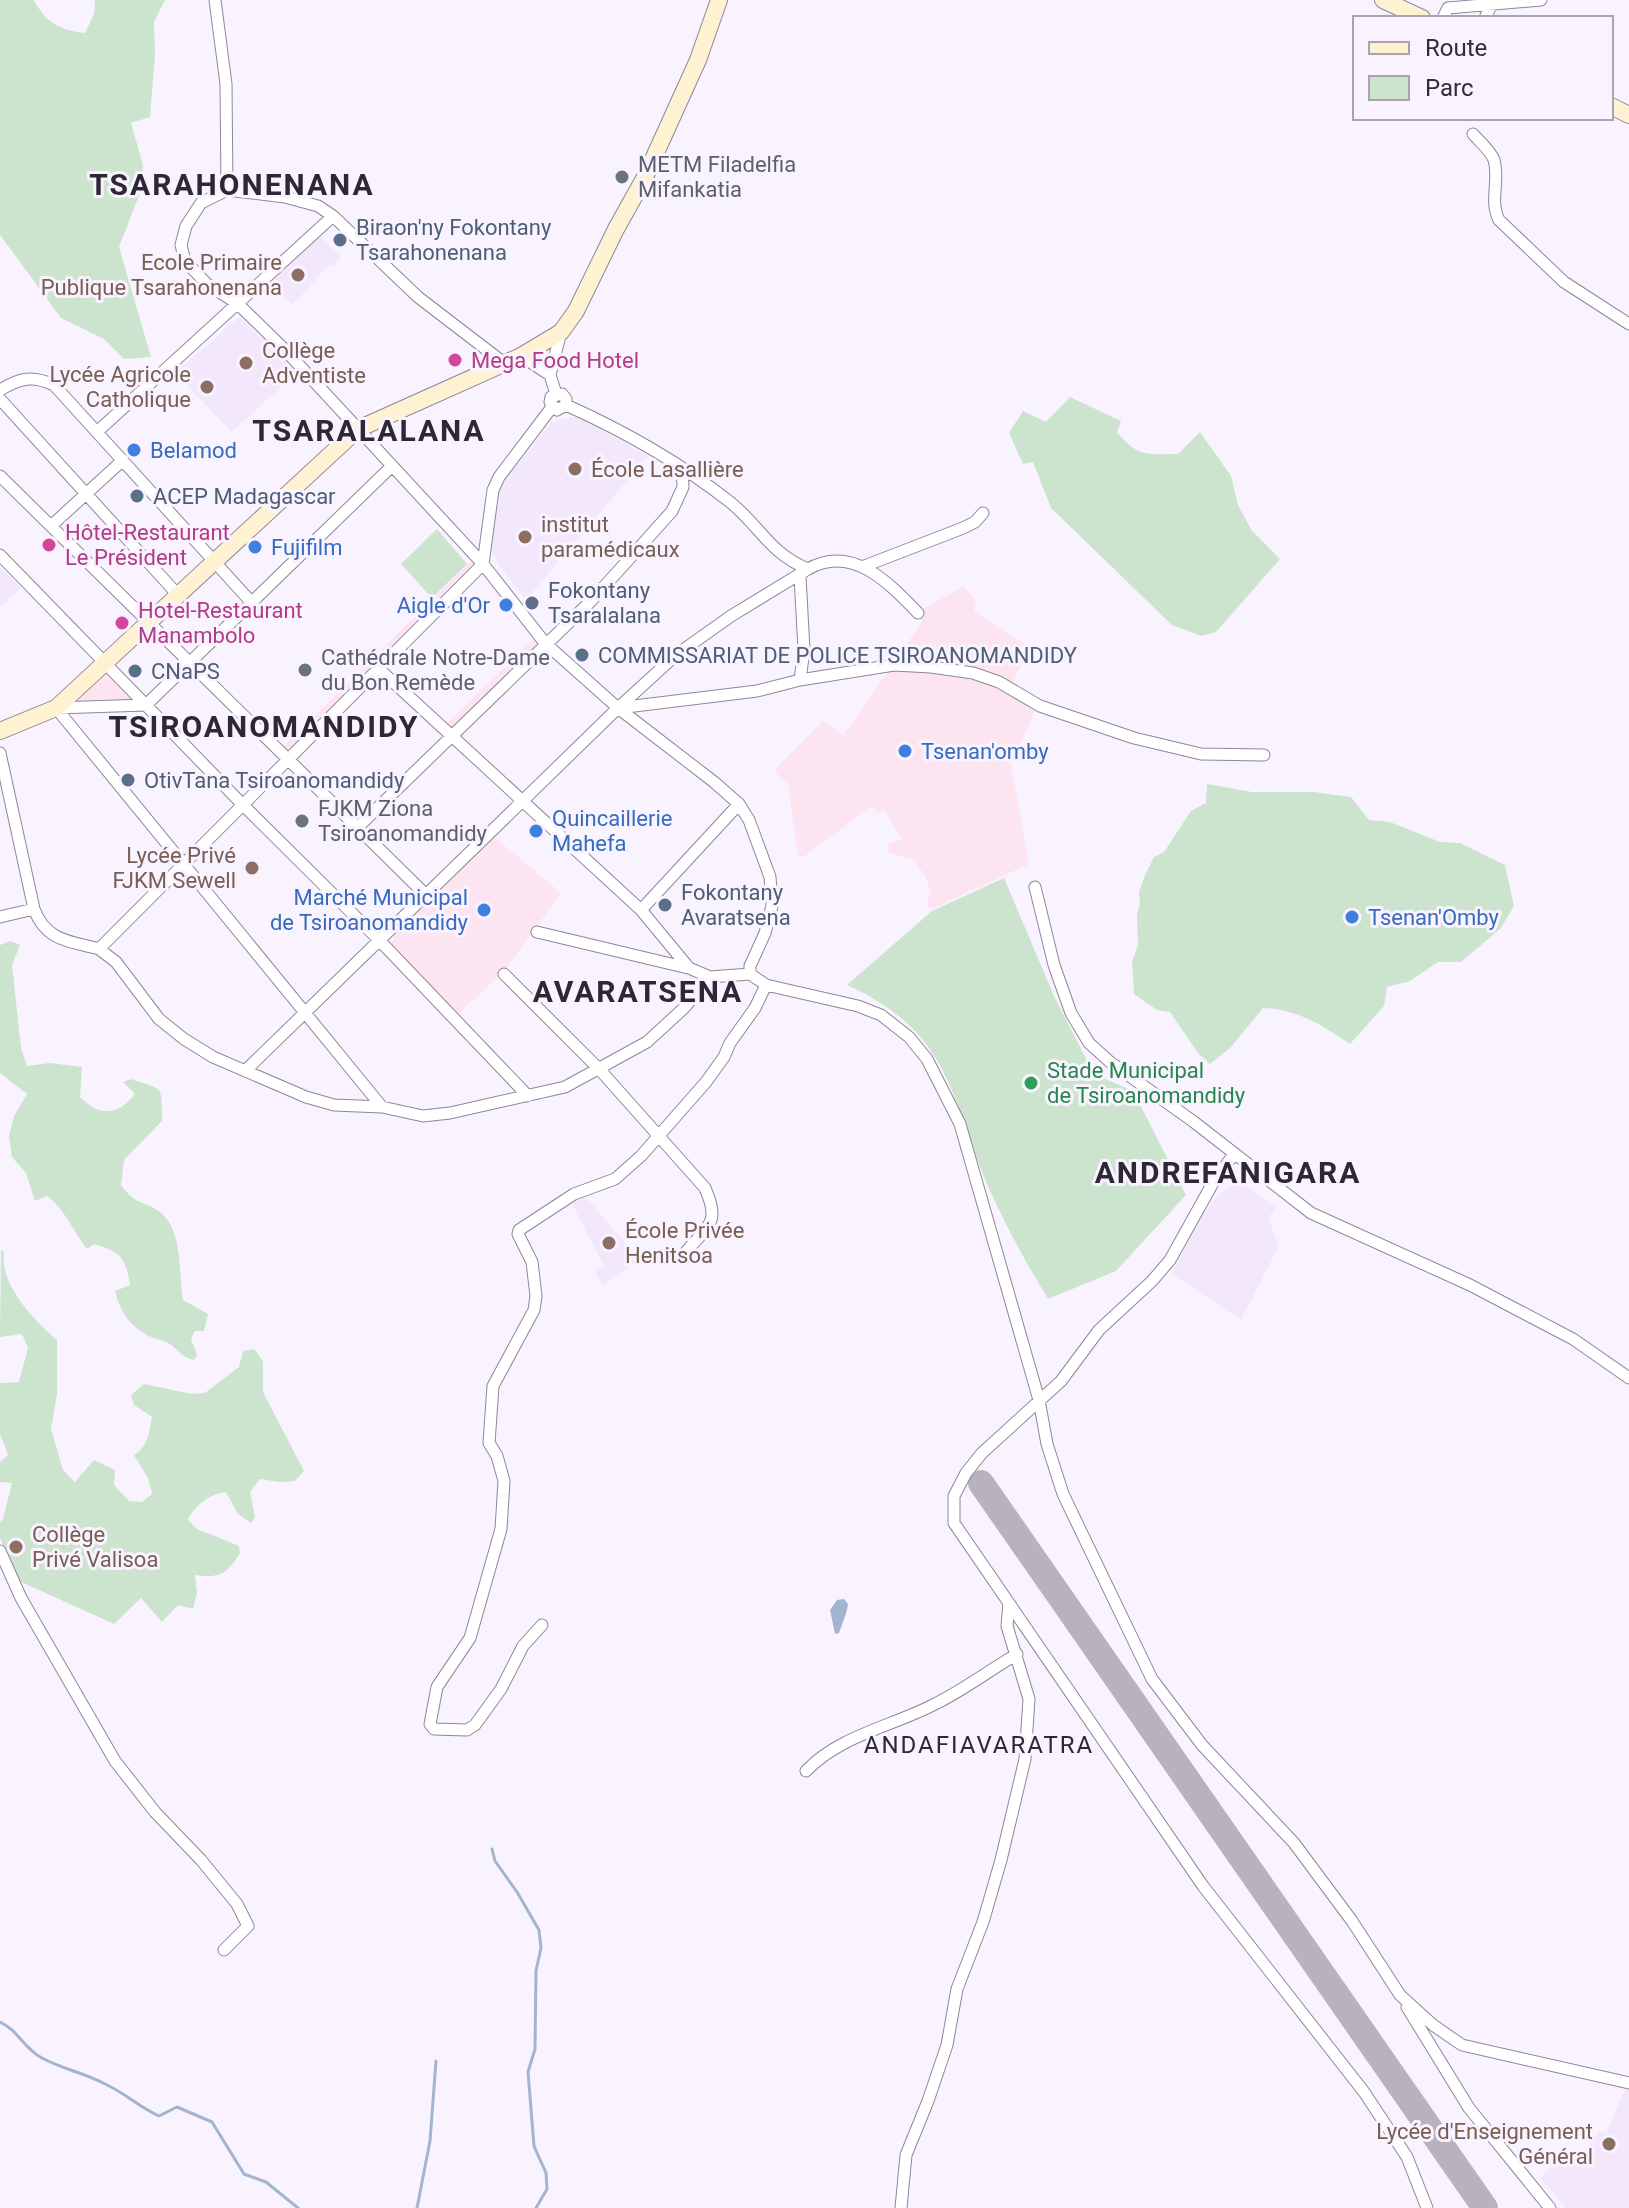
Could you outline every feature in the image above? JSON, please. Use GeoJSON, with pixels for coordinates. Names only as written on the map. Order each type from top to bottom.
{"type":"FeatureCollection","features":[{"type":"Feature","properties":{"kind":"main road"},"geometry":{"type":"LineString","coordinates":[[0,731],[56,708],[358,429],[521,356],[561,332],[576,311],[645,177],[698,60],[719,0]]}},
{"type":"Feature","properties":{"kind":"main road"},"geometry":{"type":"LineString","coordinates":[[1383,0],[1418,16]]}},
{"type":"Feature","properties":{"kind":"street"},"geometry":{"type":"LineString","coordinates":[[215,0],[226,84],[227,190]]}},
{"type":"Feature","properties":{"kind":"street"},"geometry":{"type":"LineString","coordinates":[[1444,16],[1448,8],[1541,0]]}},
{"type":"Feature","properties":{"kind":"street"},"geometry":{"type":"LineString","coordinates":[[1486,16],[1492,4]]}},
{"type":"Feature","properties":{"kind":"street"},"geometry":{"type":"LineString","coordinates":[[1473,134],[1493,157],[1496,174],[1494,210],[1499,220],[1564,282],[1629,324]]}},
{"type":"Feature","properties":{"kind":"street"},"geometry":{"type":"LineString","coordinates":[[504,363],[418,297],[333,216],[318,206],[285,197],[227,190],[201,203],[186,226],[181,245],[185,261],[207,284],[238,304],[358,429],[483,564],[545,643],[618,708],[739,804],[749,820],[770,877],[772,906],[765,933],[750,966],[750,974]]}},
{"type":"Feature","properties":{"kind":"street"},"geometry":{"type":"LineString","coordinates":[[98,431],[333,216]]}},
{"type":"Feature","properties":{"kind":"street"},"geometry":{"type":"LineString","coordinates":[[556,394],[550,375],[561,332]]}},
{"type":"Feature","properties":{"kind":"street"},"geometry":{"type":"LineString","coordinates":[[521,356],[550,375]]}},
{"type":"Feature","properties":{"kind":"street"},"geometry":{"type":"LineString","coordinates":[[0,390],[17,380],[37,377],[54,385],[252,603]]}},
{"type":"Feature","properties":{"kind":"street"},"geometry":{"type":"LineString","coordinates":[[99,949],[483,564],[493,490],[499,477],[552,407],[551,397],[562,394],[566,405]]}},
{"type":"Feature","properties":{"kind":"street"},"geometry":{"type":"LineString","coordinates":[[0,399],[178,595]]}},
{"type":"Feature","properties":{"kind":"street"},"geometry":{"type":"LineString","coordinates":[[552,407],[557,410],[566,405]]}},
{"type":"Feature","properties":{"kind":"street"},"geometry":{"type":"LineString","coordinates":[[566,405],[661,452],[737,508],[780,555],[804,572]]}},
{"type":"Feature","properties":{"kind":"street"},"geometry":{"type":"LineString","coordinates":[[51,526],[123,460]]}},
{"type":"Feature","properties":{"kind":"street"},"geometry":{"type":"LineString","coordinates":[[56,708],[146,705],[392,466]]}},
{"type":"Feature","properties":{"kind":"street"},"geometry":{"type":"LineString","coordinates":[[357,828],[591,601],[672,511],[683,487],[682,468]]}},
{"type":"Feature","properties":{"kind":"street"},"geometry":{"type":"LineString","coordinates":[[0,476],[427,896]]}},
{"type":"Feature","properties":{"kind":"street"},"geometry":{"type":"LineString","coordinates":[[862,567],[963,528],[983,513]]}},
{"type":"Feature","properties":{"kind":"street"},"geometry":{"type":"LineString","coordinates":[[0,555],[528,1096]]}},
{"type":"Feature","properties":{"kind":"street"},"geometry":{"type":"LineString","coordinates":[[246,1070],[618,708],[687,647],[731,616],[823,561],[841,559],[862,567],[894,588],[918,613]]}},
{"type":"Feature","properties":{"kind":"street"},"geometry":{"type":"LineString","coordinates":[[800,680],[804,650],[804,572]]}},
{"type":"Feature","properties":{"kind":"street"},"geometry":{"type":"LineString","coordinates":[[618,708],[757,691],[800,680],[894,665],[931,667],[973,673],[999,682],[1040,706],[1134,738],[1201,754],[1264,755]]}},
{"type":"Feature","properties":{"kind":"street"},"geometry":{"type":"LineString","coordinates":[[379,669],[641,910],[689,968]]}},
{"type":"Feature","properties":{"kind":"street"},"geometry":{"type":"LineString","coordinates":[[56,708],[382,1107]]}},
{"type":"Feature","properties":{"kind":"street"},"geometry":{"type":"LineString","coordinates":[[0,753],[40,926],[53,936],[99,949],[116,962],[159,1019],[213,1057],[306,1097],[334,1105],[382,1107],[423,1116],[450,1113],[565,1087],[647,1042],[684,1008],[710,977]]}},
{"type":"Feature","properties":{"kind":"street"},"geometry":{"type":"LineString","coordinates":[[641,910],[739,804]]}},
{"type":"Feature","properties":{"kind":"street"},"geometry":{"type":"LineString","coordinates":[[1035,887],[1054,965],[1071,1013],[1089,1043],[1110,1062],[1194,1122],[1311,1213],[1508,1305],[1573,1339],[1629,1378]]}},
{"type":"Feature","properties":{"kind":"street"},"geometry":{"type":"LineString","coordinates":[[0,917],[34,909]]}},
{"type":"Feature","properties":{"kind":"street"},"geometry":{"type":"LineString","coordinates":[[537,932],[689,968],[710,977],[750,974],[766,985],[858,1006],[881,1015],[909,1037],[927,1059],[960,1124],[1063,1494],[1152,1679],[1202,1745],[1294,1843],[1352,1921],[1469,2108],[1550,2208]]}},
{"type":"Feature","properties":{"kind":"street"},"geometry":{"type":"LineString","coordinates":[[504,974],[600,1070],[705,1188],[714,1207],[713,1221],[685,1253]]}},
{"type":"Feature","properties":{"kind":"street"},"geometry":{"type":"LineString","coordinates":[[542,1625],[523,1646],[501,1689],[475,1725],[467,1730],[434,1729],[430,1724],[437,1687],[470,1638],[501,1529],[504,1481],[497,1456],[489,1443],[493,1386],[534,1310],[536,1296],[532,1262],[518,1234],[519,1230],[574,1194],[615,1179],[641,1156],[706,1082],[755,1008],[766,985]]}},
{"type":"Feature","properties":{"kind":"street"},"geometry":{"type":"LineString","coordinates":[[1234,1154],[1214,1181],[1170,1260],[1099,1330],[1061,1381],[982,1453],[966,1473],[954,1496],[954,1523],[1203,1886],[1364,2092],[1407,2157],[1424,2204]]}},
{"type":"Feature","properties":{"kind":"street"},"geometry":{"type":"LineString","coordinates":[[0,1551],[21,1598],[115,1761],[155,1812],[201,1860],[237,1904],[248,1926],[224,1950]]}},
{"type":"Feature","properties":{"kind":"street"},"geometry":{"type":"LineString","coordinates":[[901,2208],[906,2155],[947,2045],[957,1989],[994,1885],[1025,1759],[1029,1699],[1007,1626],[1009,1603]]}},
{"type":"Feature","properties":{"kind":"street"},"geometry":{"type":"LineString","coordinates":[[806,1771],[816,1760],[844,1744],[936,1704],[1017,1654]]}},
{"type":"Feature","properties":{"kind":"street"},"geometry":{"type":"LineString","coordinates":[[1400,1995],[1433,2025],[1462,2045],[1629,2083]]}},
{"type":"Feature","properties":{"kind":"shaded area","name":"Ecole Primaire Publique Tsarahonenana"},"geometry":{"type":"Polygon","coordinates":[[[318,234],[341,257],[333,266],[330,264],[326,268],[293,305],[270,283],[318,234]]]}},
{"type":"Feature","properties":{"kind":"shaded area","name":"Collège Adventiste"},"geometry":{"type":"Polygon","coordinates":[[[239,317],[297,372],[232,432],[175,373],[239,317]]]}},
{"type":"Feature","properties":{"kind":"shaded area","name":"École Lasallière"},"geometry":{"type":"Polygon","coordinates":[[[578,416],[648,456],[526,600],[490,548],[499,487],[552,422],[578,416]]]}},
{"type":"Feature","properties":{"kind":"shaded area"},"geometry":{"type":"Polygon","coordinates":[[[474,558],[483,567],[385,666],[445,725],[535,638],[545,650],[458,734],[524,792],[517,802],[493,836],[561,893],[504,971],[456,1016],[391,945],[395,935],[387,928],[418,897],[289,765],[261,791],[255,785],[279,760],[191,671],[152,708],[75,712],[73,701],[107,668],[135,696],[146,696],[189,656],[279,751],[474,558]],[[379,679],[301,754],[299,766],[357,823],[442,738],[379,679]],[[451,742],[363,829],[426,892],[517,802],[451,742]]]}},
{"type":"Feature","properties":{"kind":"shaded area"},"geometry":{"type":"Polygon","coordinates":[[[0,566],[21,588],[0,607],[0,566]]]}},
{"type":"Feature","properties":{"kind":"shaded area","name":"Tsenan'omby"},"geometry":{"type":"Polygon","coordinates":[[[963,586],[976,600],[974,611],[1030,647],[1007,693],[1035,710],[1011,765],[1029,864],[932,909],[926,905],[931,892],[925,875],[913,860],[888,852],[888,844],[902,839],[884,809],[878,814],[872,806],[803,857],[798,856],[788,784],[774,771],[823,720],[843,736],[922,622],[921,611],[963,586]]]}},
{"type":"Feature","properties":{"kind":"shaded area"},"geometry":{"type":"Polygon","coordinates":[[[1240,1181],[1276,1207],[1268,1218],[1279,1246],[1241,1320],[1172,1274],[1196,1225],[1218,1194],[1240,1181]]]}},
{"type":"Feature","properties":{"kind":"shaded area","name":"École Privée Henitsoa"},"geometry":{"type":"Polygon","coordinates":[[[584,1195],[639,1259],[603,1285],[595,1273],[604,1266],[572,1204],[584,1195]]]}},
{"type":"Feature","properties":{"kind":"shaded area","name":"Lycée d'Enseignement Général"},"geometry":{"type":"Polygon","coordinates":[[[1625,2089],[1629,2090],[1629,2208],[1566,2208],[1540,2178],[1564,2154],[1574,2161],[1600,2132],[1606,2134],[1625,2089]]]}},
{"type":"Feature","properties":{"kind":"green space"},"geometry":{"type":"Polygon","coordinates":[[[0,0],[34,0],[55,24],[85,33],[94,14],[95,0],[165,0],[154,22],[150,117],[131,123],[143,165],[140,193],[119,247],[151,357],[124,359],[104,339],[61,318],[0,235],[0,0]]]}},
{"type":"Feature","properties":{"kind":"green space"},"geometry":{"type":"Polygon","coordinates":[[[1070,397],[1121,421],[1117,432],[1131,446],[1144,453],[1178,454],[1200,432],[1231,476],[1238,505],[1252,531],[1280,559],[1216,632],[1201,636],[1172,625],[1051,508],[1033,462],[1023,464],[1009,433],[1023,411],[1046,422],[1070,397]]]}},
{"type":"Feature","properties":{"kind":"green space"},"geometry":{"type":"Polygon","coordinates":[[[437,529],[467,564],[432,598],[401,564],[437,529]]]}},
{"type":"Feature","properties":{"kind":"green space"},"geometry":{"type":"Polygon","coordinates":[[[1207,784],[1252,792],[1314,792],[1351,797],[1369,820],[1390,822],[1440,842],[1460,843],[1505,865],[1514,906],[1501,928],[1461,962],[1438,962],[1410,981],[1387,987],[1384,1006],[1350,1044],[1298,1015],[1263,1008],[1230,1048],[1210,1064],[1198,1053],[1170,1012],[1157,1010],[1134,994],[1132,962],[1138,945],[1139,892],[1145,875],[1154,857],[1164,852],[1191,811],[1206,803],[1207,784]]]}},
{"type":"Feature","properties":{"kind":"green space","name":"Stade Municipal de Tsiroanomandidy"},"geometry":{"type":"Polygon","coordinates":[[[1004,878],[1054,996],[1094,1074],[1133,1091],[1186,1195],[1116,1271],[1048,1299],[999,1210],[956,1101],[929,1049],[910,1026],[883,1005],[847,985],[932,911],[1004,878]]]}},
{"type":"Feature","properties":{"kind":"green space"},"geometry":{"type":"Polygon","coordinates":[[[10,941],[20,945],[12,965],[21,1048],[27,1066],[50,1063],[82,1067],[80,1097],[101,1111],[115,1110],[129,1101],[135,1094],[123,1082],[131,1079],[155,1088],[161,1095],[162,1121],[124,1160],[121,1185],[134,1199],[157,1210],[172,1227],[183,1300],[208,1314],[204,1331],[195,1331],[191,1339],[197,1355],[194,1360],[131,1323],[115,1291],[130,1285],[121,1257],[94,1244],[87,1249],[53,1201],[47,1196],[35,1201],[26,1173],[12,1157],[9,1136],[14,1116],[27,1094],[0,1073],[0,945],[10,941]]]}},
{"type":"Feature","properties":{"kind":"green space"},"geometry":{"type":"Polygon","coordinates":[[[1,1249],[13,1290],[30,1313],[57,1340],[57,1394],[51,1429],[63,1470],[75,1482],[94,1460],[115,1470],[114,1485],[129,1501],[142,1502],[152,1494],[148,1478],[134,1455],[145,1443],[152,1417],[134,1405],[131,1395],[144,1384],[192,1394],[205,1393],[239,1367],[243,1351],[254,1349],[263,1361],[263,1392],[304,1471],[295,1481],[260,1479],[250,1492],[255,1517],[251,1523],[238,1514],[226,1492],[199,1505],[188,1520],[197,1529],[239,1546],[240,1553],[222,1573],[195,1575],[197,1593],[193,1609],[178,1605],[162,1622],[141,1598],[114,1624],[19,1581],[0,1538],[0,1522],[12,1483],[0,1482],[0,1462],[8,1455],[0,1434],[0,1383],[19,1382],[28,1348],[22,1334],[0,1337],[1,1249]]]}},
{"type":"Feature","properties":{"kind":"water"},"geometry":{"type":"Polygon","coordinates":[[[844,1599],[848,1604],[847,1611],[839,1633],[835,1634],[830,1610],[837,1600],[844,1599]]]}},
{"type":"Feature","properties":{"kind":"waterway"},"geometry":{"type":"LineString","coordinates":[[492,1849],[495,1861],[539,1930],[541,1948],[536,1971],[535,2049],[528,2072],[534,2146],[546,2173],[547,2189],[536,2208]]}},
{"type":"Feature","properties":{"kind":"waterway"},"geometry":{"type":"LineString","coordinates":[[0,2022],[42,2058],[97,2080],[159,2116],[177,2107],[212,2122],[244,2174],[266,2182],[298,2208]]}},
{"type":"Feature","properties":{"kind":"waterway"},"geometry":{"type":"LineString","coordinates":[[417,2208],[430,2141],[436,2061]]}},
{"type":"Feature","properties":{"kind":"taxiway"},"geometry":{"type":"LineString","coordinates":[[981,1483],[1485,2208]]}},
{"type":"Feature","properties":{"kind":"place","name":"METM Filadelfia Mifankatia"},"geometry":{"type":"Point","coordinates":[622,177]}},
{"type":"Feature","properties":{"kind":"place","name":"Biraon'ny Fokontany Tsarahonenana"},"geometry":{"type":"Point","coordinates":[340,240]}},
{"type":"Feature","properties":{"kind":"place","name":"Ecole Primaire Publique Tsarahonenana"},"geometry":{"type":"Point","coordinates":[298,275]}},
{"type":"Feature","properties":{"kind":"place","name":"Mega Food Hotel"},"geometry":{"type":"Point","coordinates":[455,360]}},
{"type":"Feature","properties":{"kind":"place","name":"Collège Adventiste"},"geometry":{"type":"Point","coordinates":[246,363]}},
{"type":"Feature","properties":{"kind":"place","name":"Lycée Agricole Catholique"},"geometry":{"type":"Point","coordinates":[207,387]}},
{"type":"Feature","properties":{"kind":"place","name":"Belamod"},"geometry":{"type":"Point","coordinates":[134,450]}},
{"type":"Feature","properties":{"kind":"place","name":"École Lasallière"},"geometry":{"type":"Point","coordinates":[575,469]}},
{"type":"Feature","properties":{"kind":"place","name":"ACEP Madagascar"},"geometry":{"type":"Point","coordinates":[137,496]}},
{"type":"Feature","properties":{"kind":"place","name":"institut paramédicaux"},"geometry":{"type":"Point","coordinates":[525,537]}},
{"type":"Feature","properties":{"kind":"place","name":"Hôtel-Restaurant Le Président"},"geometry":{"type":"Point","coordinates":[49,545]}},
{"type":"Feature","properties":{"kind":"place","name":"Fujifilm"},"geometry":{"type":"Point","coordinates":[255,547]}},
{"type":"Feature","properties":{"kind":"place","name":"Fokontany Tsaralalana"},"geometry":{"type":"Point","coordinates":[532,603]}},
{"type":"Feature","properties":{"kind":"place","name":"Aigle d'Or"},"geometry":{"type":"Point","coordinates":[506,605]}},
{"type":"Feature","properties":{"kind":"place","name":"Hotel-Restaurant Manambolo"},"geometry":{"type":"Point","coordinates":[122,623]}},
{"type":"Feature","properties":{"kind":"place","name":"COMMISSARIAT DE POLICE TSIROANOMANDIDY"},"geometry":{"type":"Point","coordinates":[582,655]}},
{"type":"Feature","properties":{"kind":"place","name":"Cathédrale Notre-Dame du Bon Remède"},"geometry":{"type":"Point","coordinates":[305,670]}},
{"type":"Feature","properties":{"kind":"place","name":"CNaPS"},"geometry":{"type":"Point","coordinates":[135,671]}},
{"type":"Feature","properties":{"kind":"place","name":"Tsenan'omby"},"geometry":{"type":"Point","coordinates":[905,751]}},
{"type":"Feature","properties":{"kind":"place","name":"OtivTana Tsiroanomandidy"},"geometry":{"type":"Point","coordinates":[128,780]}},
{"type":"Feature","properties":{"kind":"place","name":"FJKM Ziona Tsiroanomandidy"},"geometry":{"type":"Point","coordinates":[302,821]}},
{"type":"Feature","properties":{"kind":"place","name":"Quincaillerie Mahefa"},"geometry":{"type":"Point","coordinates":[536,831]}},
{"type":"Feature","properties":{"kind":"place","name":"Lycée Privé FJKM Sewell"},"geometry":{"type":"Point","coordinates":[252,868]}},
{"type":"Feature","properties":{"kind":"place","name":"Fokontany Avaratsena"},"geometry":{"type":"Point","coordinates":[665,905]}},
{"type":"Feature","properties":{"kind":"place","name":"Marché Municipal de Tsiroanomandidy"},"geometry":{"type":"Point","coordinates":[484,910]}},
{"type":"Feature","properties":{"kind":"place","name":"Tsenan'Omby"},"geometry":{"type":"Point","coordinates":[1352,917]}},
{"type":"Feature","properties":{"kind":"place","name":"Stade Municipal de Tsiroanomandidy"},"geometry":{"type":"Point","coordinates":[1031,1083]}},
{"type":"Feature","properties":{"kind":"place","name":"École Privée Henitsoa"},"geometry":{"type":"Point","coordinates":[609,1243]}},
{"type":"Feature","properties":{"kind":"place","name":"Collège Privé Valisoa"},"geometry":{"type":"Point","coordinates":[16,1547]}},
{"type":"Feature","properties":{"kind":"place","name":"Lycée d'Enseignement Général"},"geometry":{"type":"Point","coordinates":[1609,2144]}},
{"type":"Feature","properties":{"kind":"district","name":"TSARAHONENANA"},"geometry":{"type":"Point","coordinates":[232,185]}},
{"type":"Feature","properties":{"kind":"district","name":"TSARALALANA"},"geometry":{"type":"Point","coordinates":[369,431]}},
{"type":"Feature","properties":{"kind":"district","name":"TSIROANOMANDIDY"},"geometry":{"type":"Point","coordinates":[264,727]}},
{"type":"Feature","properties":{"kind":"district","name":"AVARATSENA"},"geometry":{"type":"Point","coordinates":[638,992]}},
{"type":"Feature","properties":{"kind":"district","name":"ANDREFANIGARA"},"geometry":{"type":"Point","coordinates":[1228,1173]}},
{"type":"Feature","properties":{"kind":"district","name":"ANDAFIAVARATRA"},"geometry":{"type":"Point","coordinates":[979,1745]}}]}
